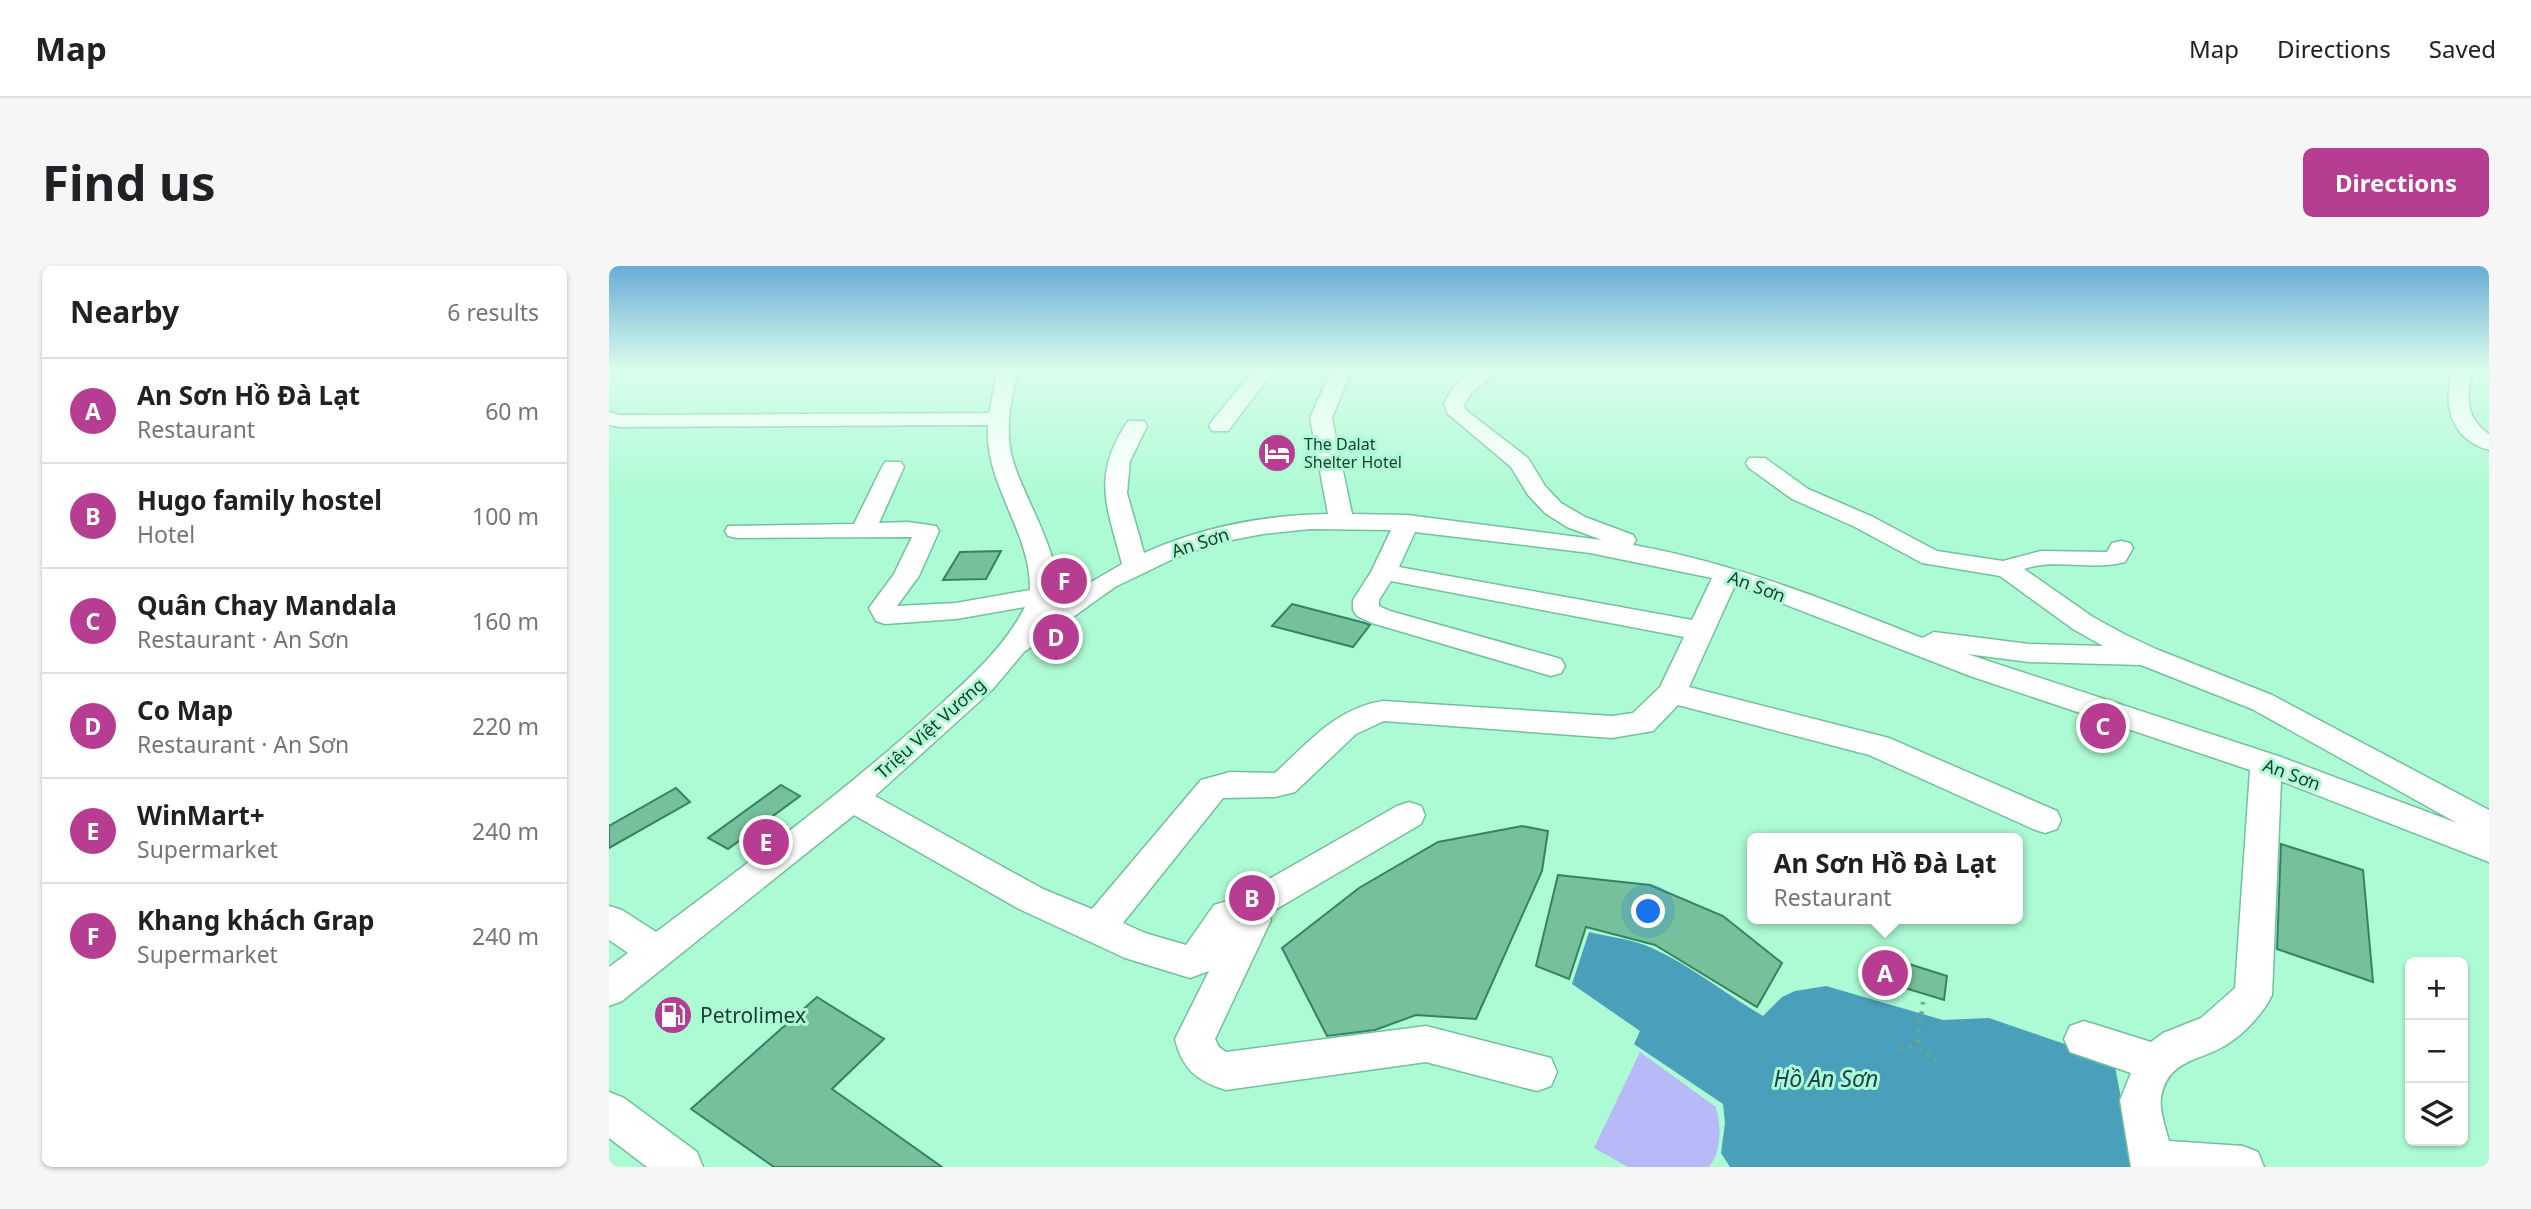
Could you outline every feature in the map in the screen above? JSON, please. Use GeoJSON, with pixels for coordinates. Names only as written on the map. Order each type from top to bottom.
{"type":"FeatureCollection","features":[{"type":"Feature","properties":{"kind":"street"},"geometry":{"type":"LineString","coordinates":[[737,531],[927,531],[906,576],[882,608],[885,615],[956,611],[1043,596],[1041,566],[1004,470],[997,430],[1001,410]]}},
{"type":"Feature","properties":{"kind":"street"},"geometry":{"type":"LineString","coordinates":[[1220,426],[1233,410]]}},
{"type":"Feature","properties":{"kind":"street"},"geometry":{"type":"LineString","coordinates":[[1324,410],[1321,418],[1322,431],[1339,500],[1340,520]]}},
{"type":"Feature","properties":{"kind":"street"},"geometry":{"type":"LineString","coordinates":[[1455,410],[1467,424],[1498,444],[1520,463],[1545,501],[1576,522],[1627,541],[1655,556]]}},
{"type":"Feature","properties":{"kind":"street"},"geometry":{"type":"LineString","coordinates":[[2458,410],[2467,427],[2489,443]]}},
{"type":"Feature","properties":{"kind":"street"},"geometry":{"type":"LineString","coordinates":[[609,418],[619,421],[999,419]]}},
{"type":"Feature","properties":{"kind":"street"},"geometry":{"type":"LineString","coordinates":[[1135,566],[1115,493],[1119,461],[1136,426]]}},
{"type":"Feature","properties":{"kind":"street"},"geometry":{"type":"LineString","coordinates":[[1757,463],[1807,498],[1862,521],[1919,553],[1931,558],[2007,569],[2083,623],[2146,656],[2262,702],[2489,825]]}},
{"type":"Feature","properties":{"kind":"street"},"geometry":{"type":"LineString","coordinates":[[863,531],[893,467]]}},
{"type":"Feature","properties":{"kind":"street","name":"An Sơn"},"geometry":{"type":"LineString","coordinates":[[1017,645],[1083,597],[1135,566],[1201,539],[1229,531],[1289,522],[1407,522],[1655,556],[1727,574],[1912,645],[2266,764],[2489,849]]}},
{"type":"Feature","properties":{"kind":"street"},"geometry":{"type":"LineString","coordinates":[[1407,522],[1384,572],[1366,600],[1366,610],[1381,617],[1551,666]]}},
{"type":"Feature","properties":{"kind":"street"},"geometry":{"type":"LineString","coordinates":[[2007,569],[2013,563],[2037,559],[2108,559],[2116,557],[2121,548]]}},
{"type":"Feature","properties":{"kind":"street"},"geometry":{"type":"LineString","coordinates":[[1384,572],[1702,631]]}},
{"type":"Feature","properties":{"kind":"street"},"geometry":{"type":"LineString","coordinates":[[1098,928],[1212,789],[1226,783],[1245,782],[1273,786],[1284,784],[1345,726],[1370,713],[1432,713],[1612,726],[1642,723],[1672,693],[1727,574]]}},
{"type":"Feature","properties":{"kind":"street","name":"Triệu Việt Vương"},"geometry":{"type":"LineString","coordinates":[[609,989],[851,798],[954,708],[1017,645],[1040,611],[1043,596]]}},
{"type":"Feature","properties":{"kind":"street"},"geometry":{"type":"LineString","coordinates":[[1912,645],[1945,640],[2029,653],[2146,656]]}},
{"type":"Feature","properties":{"kind":"street"},"geometry":{"type":"LineString","coordinates":[[1672,693],[1878,746],[2045,820]]}},
{"type":"Feature","properties":{"kind":"street"},"geometry":{"type":"LineString","coordinates":[[2243,1167],[2151,1164],[2140,1100],[2155,1062],[2176,1046],[2215,1031],[2253,995],[2266,764]]}},
{"type":"Feature","properties":{"kind":"street"},"geometry":{"type":"LineString","coordinates":[[851,798],[1031,899],[1138,947],[1190,962],[1197,959],[1227,916],[1245,910],[1409,815]]}},
{"type":"Feature","properties":{"kind":"street"},"geometry":{"type":"LineString","coordinates":[[1245,910],[1253,920],[1195,1039],[1198,1054],[1208,1066],[1226,1071],[1426,1044],[1537,1072]]}},
{"type":"Feature","properties":{"kind":"street"},"geometry":{"type":"LineString","coordinates":[[609,921],[656,952]]}},
{"type":"Feature","properties":{"kind":"street"},"geometry":{"type":"LineString","coordinates":[[2084,1039],[2155,1062]]}},
{"type":"Feature","properties":{"kind":"street"},"geometry":{"type":"LineString","coordinates":[[609,1112],[683,1167]]}},
{"type":"Feature","properties":{"kind":"path"},"geometry":{"type":"LineString","coordinates":[[1917,1046],[1923,1002]]}},
{"type":"Feature","properties":{"kind":"path"},"geometry":{"type":"LineString","coordinates":[[1901,1049],[1917,1046],[1937,1062]]}},
{"type":"Feature","properties":{"kind":"shaded area"},"geometry":{"type":"Polygon","coordinates":[[[1640,1052],[1716,1107],[1719,1138],[1709,1167],[1628,1167],[1594,1148],[1640,1052]]]}},
{"type":"Feature","properties":{"kind":"water","name":"Hồ An Sơn"},"geometry":{"type":"Polygon","coordinates":[[[1589,932],[1652,948],[1763,1016],[1782,997],[1795,991],[1826,986],[1943,1020],[1989,1018],[2114,1061],[2129,1141],[2138,1167],[1730,1167],[1721,1153],[1725,1123],[1723,1104],[1634,1044],[1640,1031],[1572,984],[1589,932]]]}},
{"type":"Feature","properties":{"kind":"building"},"geometry":{"type":"Polygon","coordinates":[[[1001,551],[986,579],[943,580],[960,552],[1001,551]]]}},
{"type":"Feature","properties":{"kind":"building"},"geometry":{"type":"Polygon","coordinates":[[[1292,604],[1370,625],[1353,647],[1272,626],[1292,604]]]}},
{"type":"Feature","properties":{"kind":"building"},"geometry":{"type":"Polygon","coordinates":[[[781,785],[800,796],[728,849],[708,838],[781,785]]]}},
{"type":"Feature","properties":{"kind":"building"},"geometry":{"type":"Polygon","coordinates":[[[676,788],[690,802],[609,848],[609,826],[676,788]]]}},
{"type":"Feature","properties":{"kind":"building"},"geometry":{"type":"Polygon","coordinates":[[[1522,826],[1548,831],[1542,871],[1476,1019],[1416,1015],[1375,1030],[1327,1036],[1282,948],[1359,888],[1438,842],[1522,826]]]}},
{"type":"Feature","properties":{"kind":"building"},"geometry":{"type":"Polygon","coordinates":[[[2281,844],[2363,870],[2373,982],[2277,949],[2281,844]]]}},
{"type":"Feature","properties":{"kind":"building"},"geometry":{"type":"Polygon","coordinates":[[[1558,875],[1650,885],[1723,916],[1782,963],[1757,1007],[1655,945],[1586,927],[1569,979],[1536,966],[1558,875]]]}},
{"type":"Feature","properties":{"kind":"building"},"geometry":{"type":"Polygon","coordinates":[[[1871,952],[1947,976],[1944,1000],[1866,976],[1871,952]]]}},
{"type":"Feature","properties":{"kind":"building"},"geometry":{"type":"Polygon","coordinates":[[[817,997],[884,1039],[832,1089],[942,1167],[774,1167],[691,1109],[817,997]]]}},
{"type":"Feature","properties":{"kind":"place","name":"The Dalat Shelter Hotel"},"geometry":{"type":"Point","coordinates":[1277,453]}},
{"type":"Feature","properties":{"kind":"place","name":"Khang khách Grap"},"geometry":{"type":"Point","coordinates":[1064,581]}},
{"type":"Feature","properties":{"kind":"place","name":"Co Map"},"geometry":{"type":"Point","coordinates":[1056,637]}},
{"type":"Feature","properties":{"kind":"place","name":"Quân Chay Mandala"},"geometry":{"type":"Point","coordinates":[2103,726]}},
{"type":"Feature","properties":{"kind":"place","name":"WinMart+"},"geometry":{"type":"Point","coordinates":[766,842]}},
{"type":"Feature","properties":{"kind":"place","name":"Hugo family hostel"},"geometry":{"type":"Point","coordinates":[1252,898]}},
{"type":"Feature","properties":{"kind":"place","name":"An Sơn Hồ Đà Lạt"},"geometry":{"type":"Point","coordinates":[1885,973]}},
{"type":"Feature","properties":{"kind":"place","name":"Petrolimex"},"geometry":{"type":"Point","coordinates":[673,1015]}}]}
